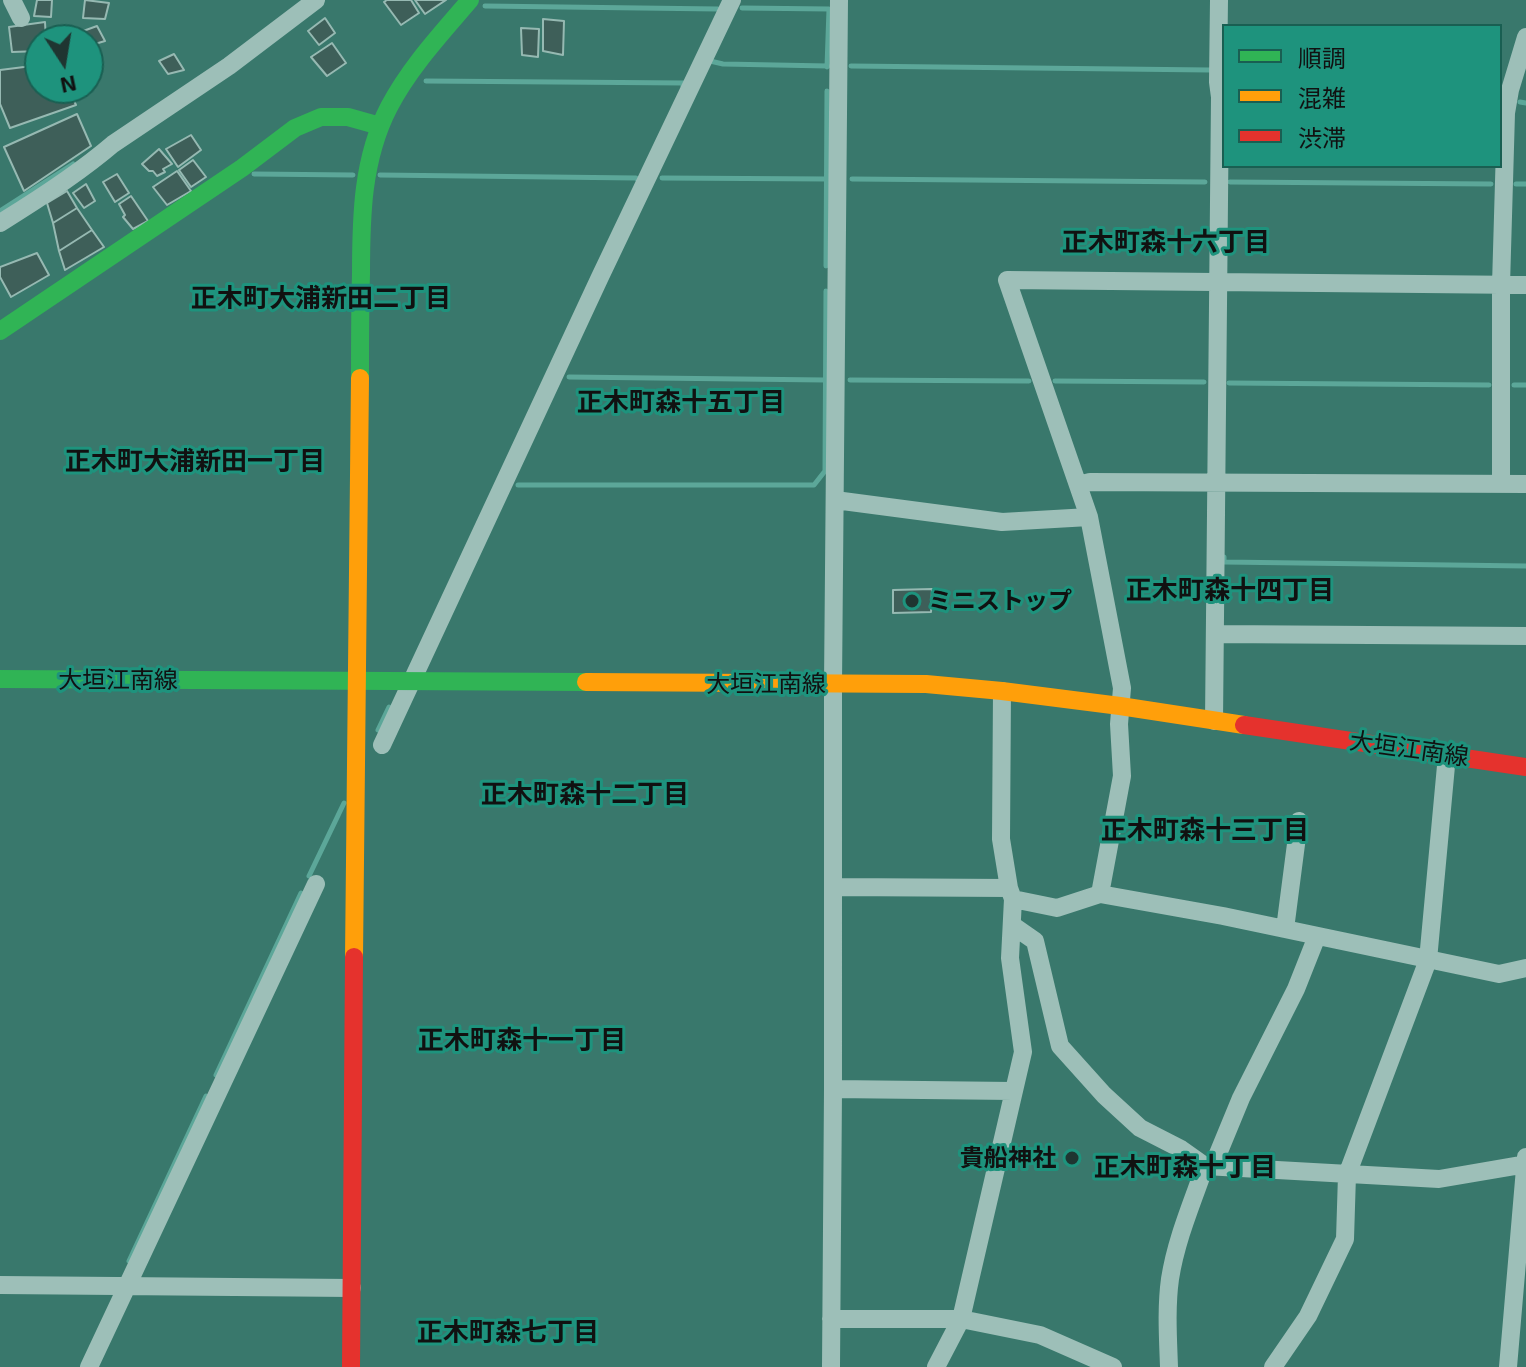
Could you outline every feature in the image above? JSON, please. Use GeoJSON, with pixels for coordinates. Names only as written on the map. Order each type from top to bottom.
{"type":"FeatureCollection","features":[{"type":"Feature","properties":{"kind":"street"},"geometry":{"type":"LineString","coordinates":[[12,0],[21,18]]}},
{"type":"Feature","properties":{"kind":"street"},"geometry":{"type":"LineString","coordinates":[[0,223],[229,66],[316,0]]}},
{"type":"Feature","properties":{"kind":"street"},"geometry":{"type":"LineString","coordinates":[[351,1367],[361,217],[367,173],[380,126],[411,72],[470,0]]}},
{"type":"Feature","properties":{"kind":"street"},"geometry":{"type":"LineString","coordinates":[[382,745],[732,0]]}},
{"type":"Feature","properties":{"kind":"street"},"geometry":{"type":"LineString","coordinates":[[831,1367],[839,0]]}},
{"type":"Feature","properties":{"kind":"street"},"geometry":{"type":"LineString","coordinates":[[1214,721],[1219,0]]}},
{"type":"Feature","properties":{"kind":"street"},"geometry":{"type":"LineString","coordinates":[[1501,484],[1501,285],[1506,113],[1526,37]]}},
{"type":"Feature","properties":{"kind":"street"},"geometry":{"type":"LineString","coordinates":[[1506,113],[1526,117]]}},
{"type":"Feature","properties":{"kind":"street"},"geometry":{"type":"LineString","coordinates":[[0,331],[242,168],[295,128],[321,117],[348,117],[380,126]]}},
{"type":"Feature","properties":{"kind":"street"},"geometry":{"type":"LineString","coordinates":[[1100,894],[1122,776],[1119,724],[1122,688],[1089,517],[1007,280],[1526,285]]}},
{"type":"Feature","properties":{"kind":"street"},"geometry":{"type":"LineString","coordinates":[[1078,485],[1090,482],[1526,484]]}},
{"type":"Feature","properties":{"kind":"street"},"geometry":{"type":"LineString","coordinates":[[835,500],[1002,522],[1089,517]]}},
{"type":"Feature","properties":{"kind":"street"},"geometry":{"type":"LineString","coordinates":[[1215,634],[1526,636]]}},
{"type":"Feature","properties":{"kind":"street","name":"大垣江南線"},"geometry":{"type":"LineString","coordinates":[[0,679],[926,684],[1120,706],[1526,767]]}},
{"type":"Feature","properties":{"kind":"street"},"geometry":{"type":"LineString","coordinates":[[936,1367],[961,1319],[1023,1052],[1010,958],[1011,893],[1001,839],[1002,691]]}},
{"type":"Feature","properties":{"kind":"street"},"geometry":{"type":"LineString","coordinates":[[1273,1367],[1308,1316],[1345,1239],[1347,1175],[1428,960],[1447,755]]}},
{"type":"Feature","properties":{"kind":"street"},"geometry":{"type":"LineString","coordinates":[[1285,929],[1299,821]]}},
{"type":"Feature","properties":{"kind":"street"},"geometry":{"type":"LineString","coordinates":[[89,1367],[316,884]]}},
{"type":"Feature","properties":{"kind":"street"},"geometry":{"type":"LineString","coordinates":[[834,887],[1011,893],[1057,908],[1100,894],[1499,974],[1526,968]]}},
{"type":"Feature","properties":{"kind":"street"},"geometry":{"type":"LineString","coordinates":[[1012,925],[1035,941],[1060,1046],[1104,1095],[1140,1128],[1209,1166],[1439,1179],[1525,1162],[1508,1367]]}},
{"type":"Feature","properties":{"kind":"street"},"geometry":{"type":"LineString","coordinates":[[1169,1367],[1170,1280],[1180,1236],[1209,1166],[1296,989],[1317,936]]}},
{"type":"Feature","properties":{"kind":"street"},"geometry":{"type":"LineString","coordinates":[[833,1089],[1013,1091]]}},
{"type":"Feature","properties":{"kind":"street"},"geometry":{"type":"LineString","coordinates":[[0,1285],[352,1288]]}},
{"type":"Feature","properties":{"kind":"street"},"geometry":{"type":"LineString","coordinates":[[831,1319],[961,1319],[1040,1335],[1113,1367]]}},
{"type":"Feature","properties":{"kind":"building"},"geometry":{"type":"Polygon","coordinates":[[[37,0],[52,0],[51,17],[34,16],[37,0]]]}},
{"type":"Feature","properties":{"kind":"building"},"geometry":{"type":"Polygon","coordinates":[[[85,0],[109,3],[105,19],[83,18],[85,0]]]}},
{"type":"Feature","properties":{"kind":"building"},"geometry":{"type":"Polygon","coordinates":[[[411,0],[419,13],[401,25],[384,2],[411,0]]]}},
{"type":"Feature","properties":{"kind":"building"},"geometry":{"type":"Polygon","coordinates":[[[415,0],[446,0],[425,14],[415,0]]]}},
{"type":"Feature","properties":{"kind":"building"},"geometry":{"type":"Polygon","coordinates":[[[325,18],[335,33],[319,45],[308,31],[325,18]]]}},
{"type":"Feature","properties":{"kind":"building"},"geometry":{"type":"Polygon","coordinates":[[[543,19],[564,21],[563,55],[543,51],[543,19]]]}},
{"type":"Feature","properties":{"kind":"building"},"geometry":{"type":"Polygon","coordinates":[[[24,25],[24,52],[12,52],[9,27],[24,25]]]}},
{"type":"Feature","properties":{"kind":"building"},"geometry":{"type":"Polygon","coordinates":[[[521,28],[539,29],[538,57],[522,55],[521,28]]]}},
{"type":"Feature","properties":{"kind":"building"},"geometry":{"type":"Polygon","coordinates":[[[332,43],[346,63],[327,76],[311,57],[332,43]]]}},
{"type":"Feature","properties":{"kind":"building"},"geometry":{"type":"Polygon","coordinates":[[[174,54],[184,70],[168,74],[159,61],[174,54]]]}},
{"type":"Feature","properties":{"kind":"building"},"geometry":{"type":"Polygon","coordinates":[[[24,67],[24,104],[76,105],[10,128],[0,104],[0,70],[24,67]]]}},
{"type":"Feature","properties":{"kind":"building"},"geometry":{"type":"Polygon","coordinates":[[[77,114],[91,146],[24,191],[4,147],[77,114]]]}},
{"type":"Feature","properties":{"kind":"building"},"geometry":{"type":"Polygon","coordinates":[[[191,135],[201,150],[178,167],[166,149],[191,135]]]}},
{"type":"Feature","properties":{"kind":"building"},"geometry":{"type":"Polygon","coordinates":[[[159,149],[172,164],[157,176],[142,164],[159,149]]]}},
{"type":"Feature","properties":{"kind":"building"},"geometry":{"type":"Polygon","coordinates":[[[193,160],[206,177],[191,187],[179,170],[193,160]]]}},
{"type":"Feature","properties":{"kind":"building"},"geometry":{"type":"Polygon","coordinates":[[[177,171],[191,191],[167,205],[153,187],[177,171]]]}},
{"type":"Feature","properties":{"kind":"building"},"geometry":{"type":"Polygon","coordinates":[[[117,174],[129,193],[115,202],[103,182],[117,174]]]}},
{"type":"Feature","properties":{"kind":"building"},"geometry":{"type":"Polygon","coordinates":[[[86,184],[95,201],[84,208],[73,193],[86,184]]]}},
{"type":"Feature","properties":{"kind":"building"},"geometry":{"type":"Polygon","coordinates":[[[67,191],[77,208],[53,223],[47,203],[67,191]]]}},
{"type":"Feature","properties":{"kind":"building"},"geometry":{"type":"Polygon","coordinates":[[[131,196],[148,221],[133,229],[123,217],[125,215],[119,204],[131,196]]]}},
{"type":"Feature","properties":{"kind":"building"},"geometry":{"type":"Polygon","coordinates":[[[77,208],[92,230],[59,251],[53,223],[77,208]]]}},
{"type":"Feature","properties":{"kind":"building"},"geometry":{"type":"Polygon","coordinates":[[[92,230],[104,247],[65,270],[59,251],[92,230]]]}},
{"type":"Feature","properties":{"kind":"building"},"geometry":{"type":"Polygon","coordinates":[[[37,253],[49,275],[11,297],[0,277],[0,267],[37,253]]]}},
{"type":"Feature","properties":{"kind":"building","name":"ミニストップ"},"geometry":{"type":"Polygon","coordinates":[[[932,589],[931,612],[893,613],[893,590],[932,589]]]}},
{"type":"Feature","properties":{"kind":"waterway"},"geometry":{"type":"LineString","coordinates":[[485,6],[718,9]]}},
{"type":"Feature","properties":{"kind":"waterway"},"geometry":{"type":"LineString","coordinates":[[742,8],[829,9],[827,67]]}},
{"type":"Feature","properties":{"kind":"waterway"},"geometry":{"type":"LineString","coordinates":[[710,61],[723,64],[828,66]]}},
{"type":"Feature","properties":{"kind":"waterway"},"geometry":{"type":"LineString","coordinates":[[851,66],[1210,70]]}},
{"type":"Feature","properties":{"kind":"waterway"},"geometry":{"type":"LineString","coordinates":[[426,81],[685,83],[683,86]]}},
{"type":"Feature","properties":{"kind":"waterway"},"geometry":{"type":"LineString","coordinates":[[826,266],[827,91]]}},
{"type":"Feature","properties":{"kind":"waterway"},"geometry":{"type":"LineString","coordinates":[[1520,102],[1526,103]]}},
{"type":"Feature","properties":{"kind":"waterway"},"geometry":{"type":"LineString","coordinates":[[0,211],[73,164]]}},
{"type":"Feature","properties":{"kind":"waterway"},"geometry":{"type":"LineString","coordinates":[[254,174],[353,175]]}},
{"type":"Feature","properties":{"kind":"waterway"},"geometry":{"type":"LineString","coordinates":[[380,175],[636,178],[639,181]]}},
{"type":"Feature","properties":{"kind":"waterway"},"geometry":{"type":"LineString","coordinates":[[662,178],[828,179]]}},
{"type":"Feature","properties":{"kind":"waterway"},"geometry":{"type":"LineString","coordinates":[[852,179],[1205,182]]}},
{"type":"Feature","properties":{"kind":"waterway"},"geometry":{"type":"LineString","coordinates":[[1230,182],[1491,184]]}},
{"type":"Feature","properties":{"kind":"waterway"},"geometry":{"type":"LineString","coordinates":[[1516,184],[1526,184]]}},
{"type":"Feature","properties":{"kind":"waterway"},"geometry":{"type":"LineString","coordinates":[[518,485],[814,485],[825,471],[826,291]]}},
{"type":"Feature","properties":{"kind":"waterway"},"geometry":{"type":"LineString","coordinates":[[569,377],[825,380]]}},
{"type":"Feature","properties":{"kind":"waterway"},"geometry":{"type":"LineString","coordinates":[[850,380],[1029,381]]}},
{"type":"Feature","properties":{"kind":"waterway"},"geometry":{"type":"LineString","coordinates":[[1055,381],[1204,382]]}},
{"type":"Feature","properties":{"kind":"waterway"},"geometry":{"type":"LineString","coordinates":[[1229,383],[1489,385]]}},
{"type":"Feature","properties":{"kind":"waterway"},"geometry":{"type":"LineString","coordinates":[[1514,385],[1526,385]]}},
{"type":"Feature","properties":{"kind":"waterway"},"geometry":{"type":"LineString","coordinates":[[1224,557],[1224,562],[1526,566]]}},
{"type":"Feature","properties":{"kind":"waterway"},"geometry":{"type":"LineString","coordinates":[[378,730],[389,707]]}},
{"type":"Feature","properties":{"kind":"waterway"},"geometry":{"type":"LineString","coordinates":[[309,876],[344,803]]}},
{"type":"Feature","properties":{"kind":"waterway"},"geometry":{"type":"LineString","coordinates":[[216,1075],[301,893]]}},
{"type":"Feature","properties":{"kind":"waterway"},"geometry":{"type":"LineString","coordinates":[[129,1261],[206,1096]]}},
{"type":"Feature","properties":{"kind":"traffic: fast"},"geometry":{"type":"LineString","coordinates":[[360,378],[363,210],[373,147],[389,107],[406,78],[470,0]]}},
{"type":"Feature","properties":{"kind":"traffic: fast"},"geometry":{"type":"LineString","coordinates":[[0,331],[242,168],[295,128],[321,117],[348,117],[380,126]]}},
{"type":"Feature","properties":{"kind":"traffic: fast"},"geometry":{"type":"LineString","coordinates":[[0,679],[586,682]]}},
{"type":"Feature","properties":{"kind":"traffic: slow"},"geometry":{"type":"LineString","coordinates":[[354,957],[360,378]]}},
{"type":"Feature","properties":{"kind":"traffic: slow"},"geometry":{"type":"LineString","coordinates":[[586,682],[926,684],[1120,706],[1244,725]]}},
{"type":"Feature","properties":{"kind":"traffic: jam"},"geometry":{"type":"LineString","coordinates":[[1244,725],[1526,767]]}},
{"type":"Feature","properties":{"kind":"traffic: jam"},"geometry":{"type":"LineString","coordinates":[[351,1367],[354,957]]}},
{"type":"Feature","properties":{"kind":"place","name":"ミニストップ"},"geometry":{"type":"Point","coordinates":[912,601]}},
{"type":"Feature","properties":{"kind":"place","name":"貴船神社"},"geometry":{"type":"Point","coordinates":[1072,1158]}},
{"type":"Feature","properties":{"kind":"district","name":"正木町森十六丁目"},"geometry":{"type":"Point","coordinates":[1166,242]}},
{"type":"Feature","properties":{"kind":"district","name":"正木町大浦新田二丁目"},"geometry":{"type":"Point","coordinates":[321,298]}},
{"type":"Feature","properties":{"kind":"district","name":"正木町森十五丁目"},"geometry":{"type":"Point","coordinates":[681,402]}},
{"type":"Feature","properties":{"kind":"district","name":"正木町大浦新田一丁目"},"geometry":{"type":"Point","coordinates":[195,461]}},
{"type":"Feature","properties":{"kind":"district","name":"正木町森十四丁目"},"geometry":{"type":"Point","coordinates":[1230,590]}},
{"type":"Feature","properties":{"kind":"district","name":"正木町森十二丁目"},"geometry":{"type":"Point","coordinates":[585,794]}},
{"type":"Feature","properties":{"kind":"district","name":"正木町森十三丁目"},"geometry":{"type":"Point","coordinates":[1205,830]}},
{"type":"Feature","properties":{"kind":"district","name":"正木町森十一丁目"},"geometry":{"type":"Point","coordinates":[522,1040]}},
{"type":"Feature","properties":{"kind":"district","name":"正木町森十丁目"},"geometry":{"type":"Point","coordinates":[1185,1167]}},
{"type":"Feature","properties":{"kind":"district","name":"正木町森七丁目"},"geometry":{"type":"Point","coordinates":[508,1332]}}]}
